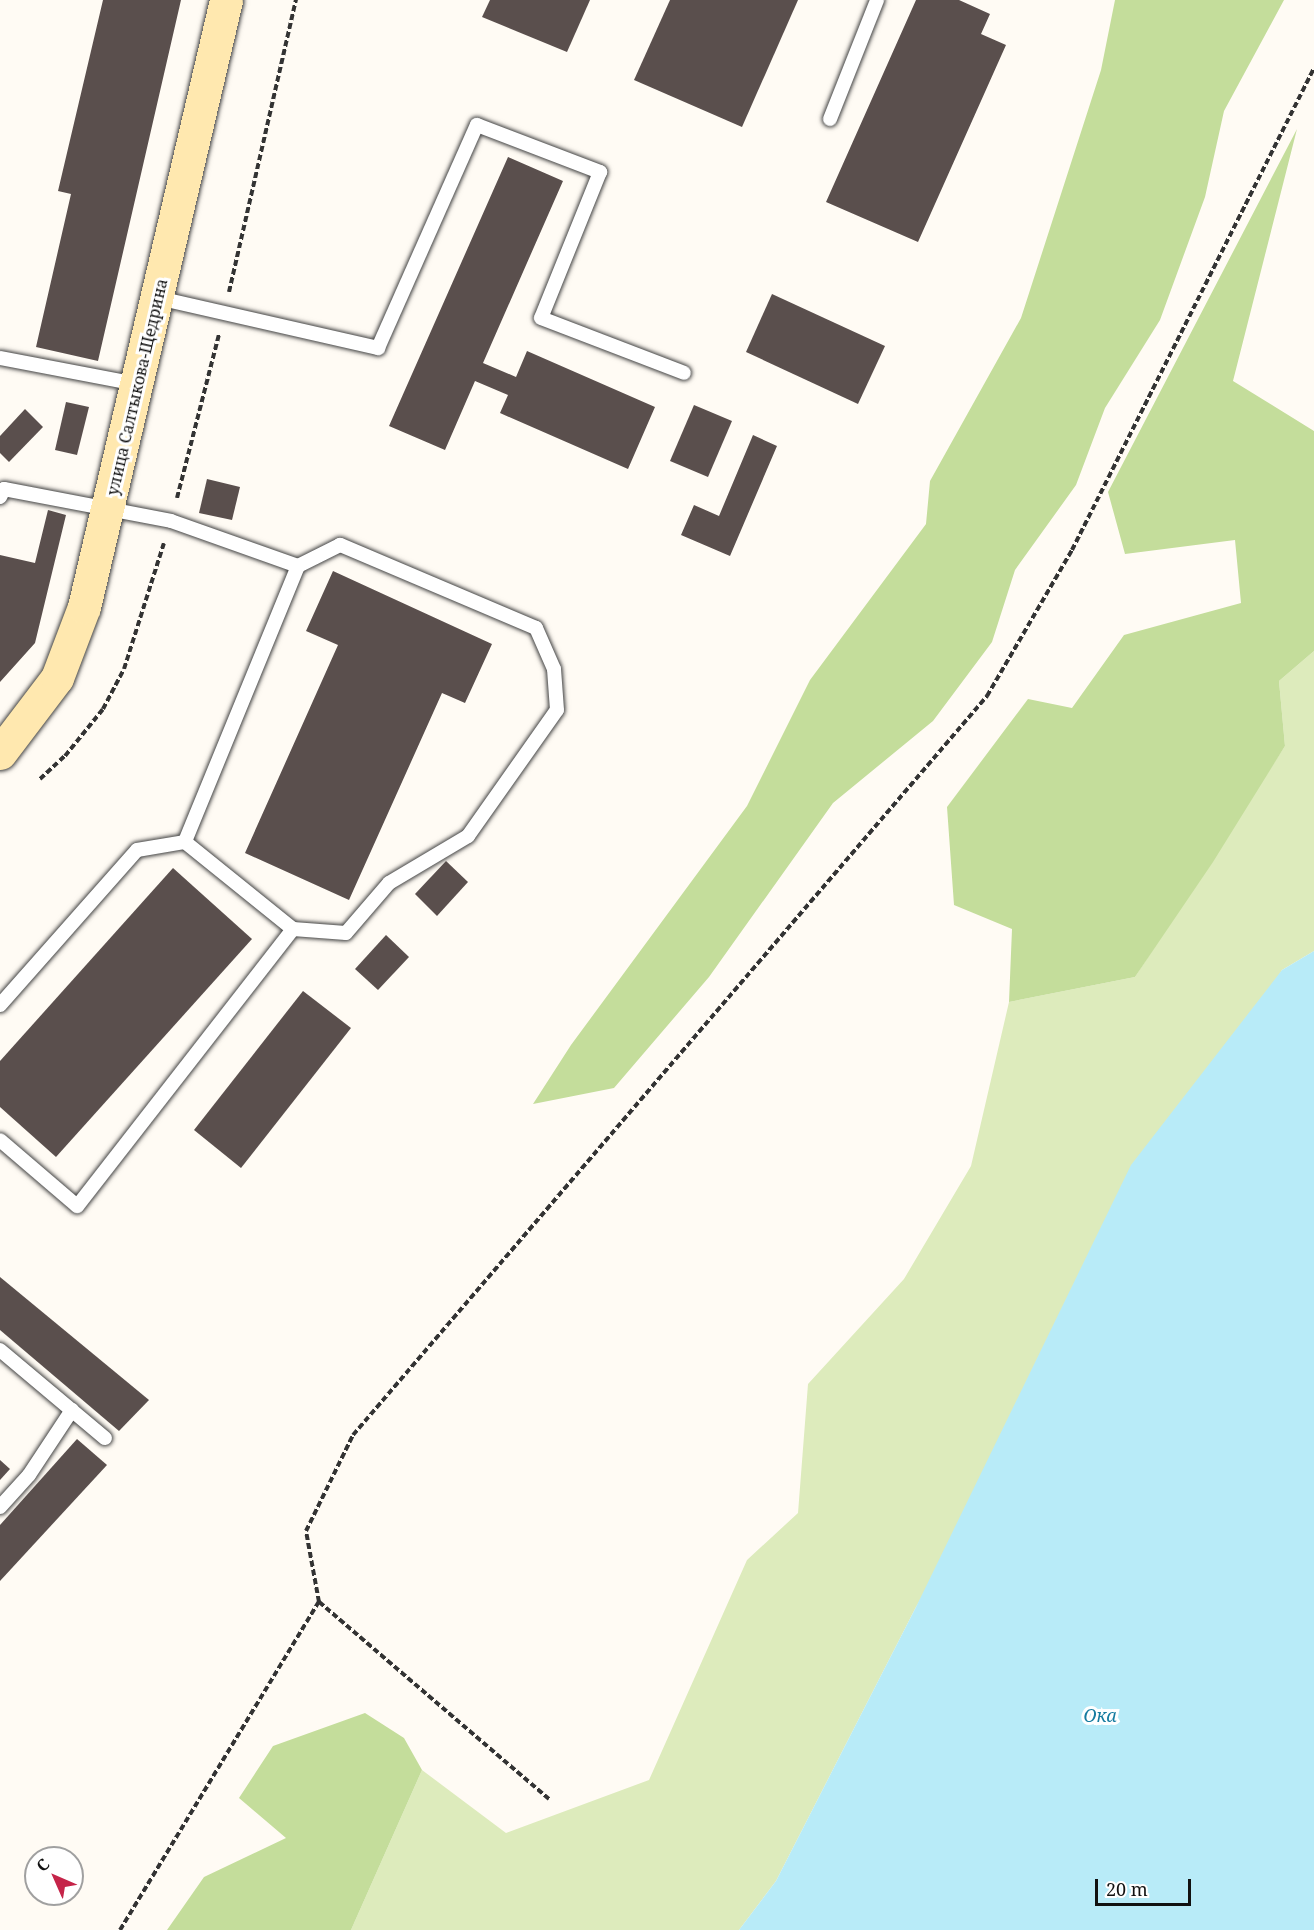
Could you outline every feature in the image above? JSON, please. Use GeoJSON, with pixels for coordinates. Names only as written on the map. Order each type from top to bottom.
{"type":"FeatureCollection","features":[{"type":"Feature","properties":{"kind":"main road","name":"улица Салтыкова-Щедрина"},"geometry":{"type":"LineString","coordinates":[[0,753],[57,678],[84,607],[138,385],[226,0]]}},
{"type":"Feature","properties":{"kind":"lane"},"geometry":{"type":"LineString","coordinates":[[830,119],[877,0]]}},
{"type":"Feature","properties":{"kind":"lane"},"geometry":{"type":"LineString","coordinates":[[158,298],[378,348],[477,125],[600,172],[541,318],[684,373]]}},
{"type":"Feature","properties":{"kind":"lane"},"geometry":{"type":"LineString","coordinates":[[0,358],[138,385]]}},
{"type":"Feature","properties":{"kind":"lane"},"geometry":{"type":"LineString","coordinates":[[0,497],[4,489],[171,521],[298,566]]}},
{"type":"Feature","properties":{"kind":"lane"},"geometry":{"type":"LineString","coordinates":[[0,1005],[137,850],[185,842],[293,929],[346,933],[389,883],[468,836],[556,711],[554,669],[536,628],[340,545],[298,566],[185,842]]}},
{"type":"Feature","properties":{"kind":"lane"},"geometry":{"type":"LineString","coordinates":[[0,1140],[77,1206],[293,929]]}},
{"type":"Feature","properties":{"kind":"lane"},"geometry":{"type":"LineString","coordinates":[[0,1350],[105,1438]]}},
{"type":"Feature","properties":{"kind":"lane"},"geometry":{"type":"LineString","coordinates":[[0,1507],[29,1475],[72,1410]]}},
{"type":"Feature","properties":{"kind":"path"},"geometry":{"type":"LineString","coordinates":[[40,779],[65,756],[103,709],[124,669],[171,521],[224,314],[296,0]]}},
{"type":"Feature","properties":{"kind":"path"},"geometry":{"type":"LineString","coordinates":[[549,1798],[319,1602],[306,1531],[353,1435],[987,696],[1072,550],[1314,68]]}},
{"type":"Feature","properties":{"kind":"path"},"geometry":{"type":"LineString","coordinates":[[120,1930],[319,1602]]}},
{"type":"Feature","properties":{"kind":"green space"},"geometry":{"type":"Polygon","coordinates":[[[1115,0],[1284,0],[1224,111],[1205,197],[1160,320],[1105,408],[1076,485],[1015,570],[992,642],[933,721],[833,803],[709,977],[614,1088],[533,1104],[571,1045],[747,806],[810,680],[926,524],[930,481],[1021,318],[1101,70],[1115,0]]]}},
{"type":"Feature","properties":{"kind":"green space"},"geometry":{"type":"Polygon","coordinates":[[[1297,129],[1233,381],[1314,431],[1314,651],[1279,681],[1285,746],[1213,862],[1135,977],[1009,1002],[1012,929],[954,905],[947,807],[1028,699],[1072,708],[1124,635],[1241,603],[1235,540],[1125,554],[1108,492],[1297,129]]]}},
{"type":"Feature","properties":{"kind":"green space"},"geometry":{"type":"Polygon","coordinates":[[[1314,651],[1314,951],[1282,970],[916,1607],[776,1881],[739,1930],[351,1930],[422,1770],[506,1833],[649,1780],[747,1560],[798,1513],[808,1384],[904,1279],[971,1166],[1009,1002],[1135,977],[1285,746],[1279,681],[1314,651]]]}},
{"type":"Feature","properties":{"kind":"green space"},"geometry":{"type":"Polygon","coordinates":[[[365,1713],[404,1738],[422,1770],[351,1930],[167,1930],[204,1877],[286,1838],[239,1798],[273,1746],[365,1713]]]}},
{"type":"Feature","properties":{"kind":"water","name":"Ока"},"geometry":{"type":"Polygon","coordinates":[[[1314,951],[1314,1930],[739,1930],[776,1881],[916,1607],[1131,1165],[1282,970],[1314,951]]]}},
{"type":"Feature","properties":{"kind":"building"},"geometry":{"type":"Polygon","coordinates":[[[103,0],[181,0],[98,361],[36,347],[71,194],[58,191],[103,0]]]}},
{"type":"Feature","properties":{"kind":"building"},"geometry":{"type":"Polygon","coordinates":[[[490,0],[590,0],[567,52],[482,17],[490,0]]]}},
{"type":"Feature","properties":{"kind":"building"},"geometry":{"type":"Polygon","coordinates":[[[670,0],[798,0],[742,127],[634,80],[670,0]]]}},
{"type":"Feature","properties":{"kind":"building"},"geometry":{"type":"Polygon","coordinates":[[[916,0],[959,0],[990,14],[981,34],[1006,45],[918,242],[826,202],[916,0]]]}},
{"type":"Feature","properties":{"kind":"building"},"geometry":{"type":"Polygon","coordinates":[[[508,157],[563,181],[483,363],[516,377],[527,351],[655,407],[628,469],[500,413],[508,395],[475,381],[445,450],[389,426],[508,157]]]}},
{"type":"Feature","properties":{"kind":"building"},"geometry":{"type":"Polygon","coordinates":[[[772,294],[885,346],[858,404],[746,352],[772,294]]]}},
{"type":"Feature","properties":{"kind":"building"},"geometry":{"type":"Polygon","coordinates":[[[66,402],[89,407],[77,455],[55,450],[66,402]]]}},
{"type":"Feature","properties":{"kind":"building"},"geometry":{"type":"Polygon","coordinates":[[[694,405],[732,421],[708,477],[670,461],[694,405]]]}},
{"type":"Feature","properties":{"kind":"building"},"geometry":{"type":"Polygon","coordinates":[[[25,409],[43,427],[9,462],[0,453],[0,436],[25,409]]]}},
{"type":"Feature","properties":{"kind":"building"},"geometry":{"type":"Polygon","coordinates":[[[753,435],[777,446],[730,556],[681,535],[694,505],[719,516],[753,435]]]}},
{"type":"Feature","properties":{"kind":"building"},"geometry":{"type":"Polygon","coordinates":[[[207,479],[240,487],[232,520],[199,513],[207,479]]]}},
{"type":"Feature","properties":{"kind":"building"},"geometry":{"type":"Polygon","coordinates":[[[48,510],[66,515],[35,643],[0,682],[0,555],[35,563],[48,510]]]}},
{"type":"Feature","properties":{"kind":"building"},"geometry":{"type":"Polygon","coordinates":[[[333,571],[492,644],[465,703],[442,693],[349,900],[245,853],[338,645],[306,631],[333,571]]]}},
{"type":"Feature","properties":{"kind":"building"},"geometry":{"type":"Polygon","coordinates":[[[446,861],[468,882],[437,916],[415,894],[446,861]]]}},
{"type":"Feature","properties":{"kind":"building"},"geometry":{"type":"Polygon","coordinates":[[[173,868],[252,939],[56,1157],[0,1107],[0,1061],[173,868]]]}},
{"type":"Feature","properties":{"kind":"building"},"geometry":{"type":"Polygon","coordinates":[[[386,935],[409,957],[378,990],[355,969],[386,935]]]}},
{"type":"Feature","properties":{"kind":"building"},"geometry":{"type":"Polygon","coordinates":[[[303,991],[351,1028],[241,1168],[194,1130],[303,991]]]}},
{"type":"Feature","properties":{"kind":"building"},"geometry":{"type":"Polygon","coordinates":[[[0,1277],[149,1400],[119,1431],[0,1330],[0,1277]]]}},
{"type":"Feature","properties":{"kind":"building"},"geometry":{"type":"Polygon","coordinates":[[[77,1439],[107,1465],[0,1581],[0,1525],[77,1439]]]}},
{"type":"Feature","properties":{"kind":"building"},"geometry":{"type":"Polygon","coordinates":[[[0,1460],[10,1469],[0,1480],[0,1460]]]}}]}
